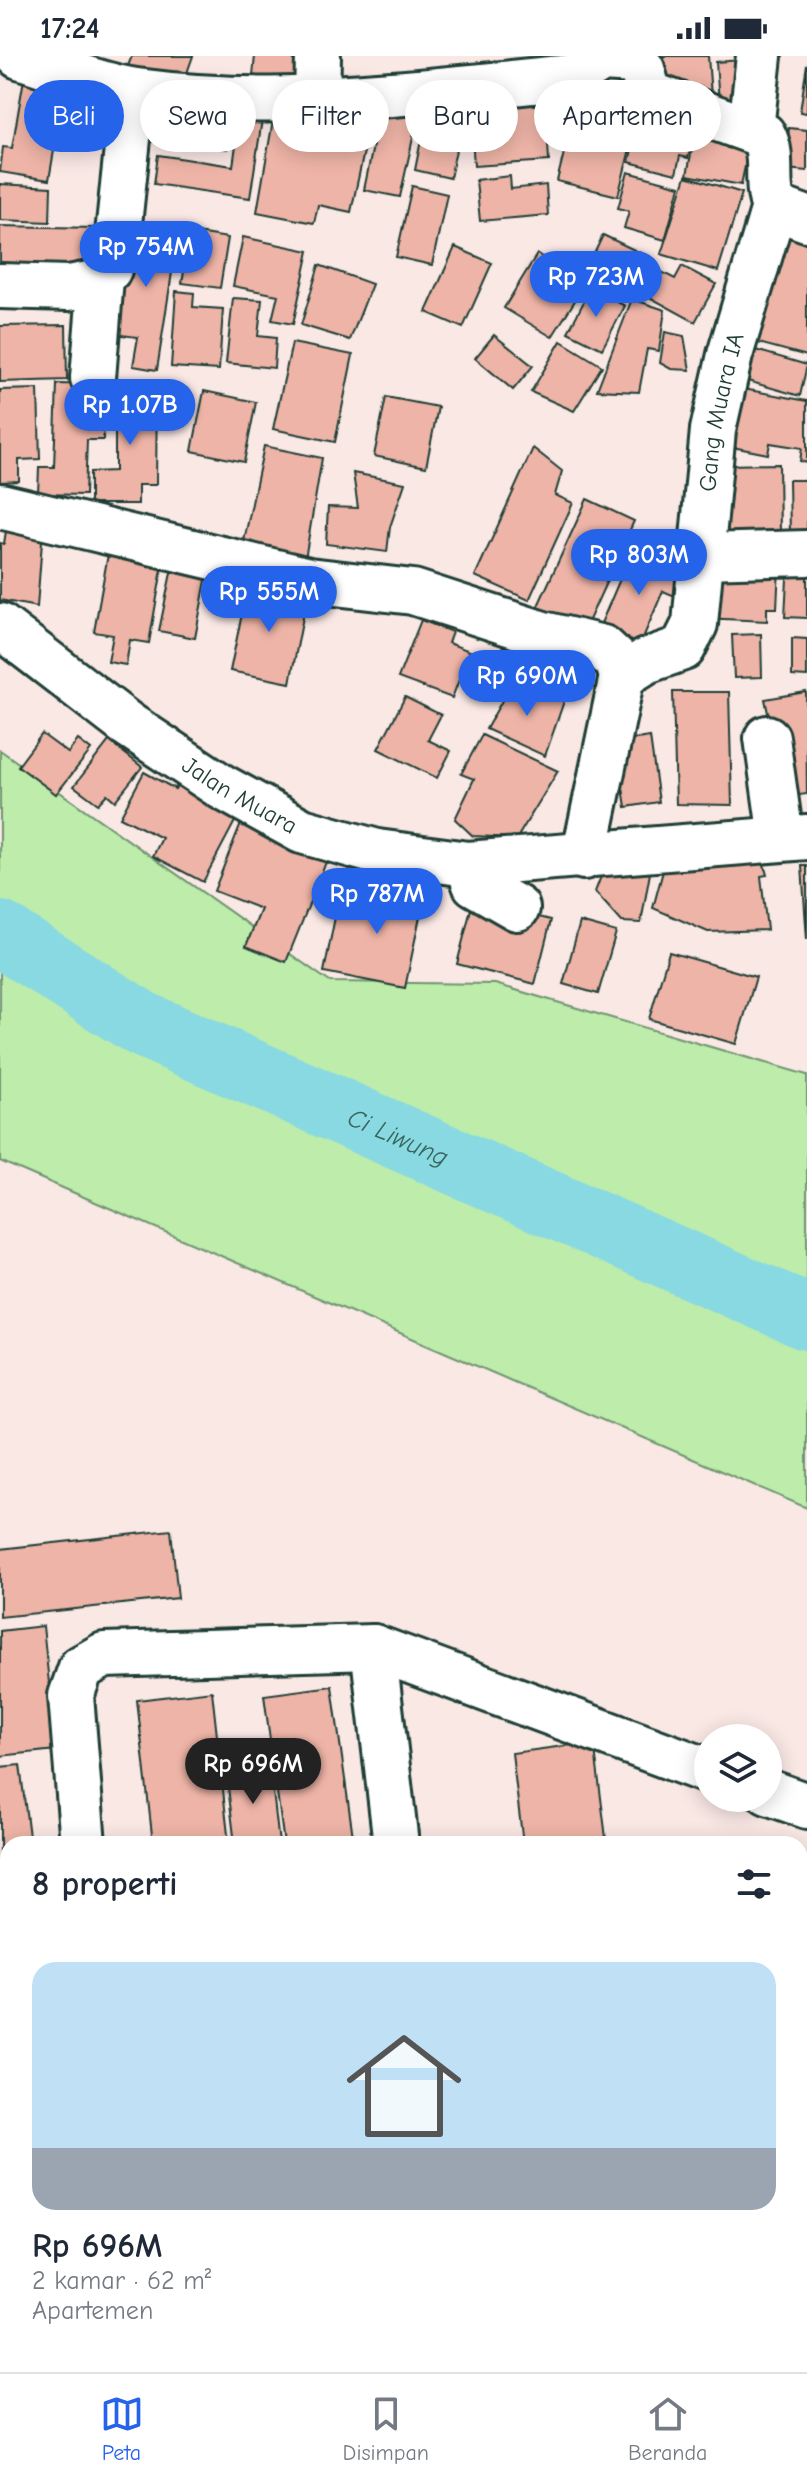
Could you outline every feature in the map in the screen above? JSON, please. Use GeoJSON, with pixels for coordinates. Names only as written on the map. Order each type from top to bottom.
{"type":"FeatureCollection","features":[{"type":"Feature","properties":{"kind":"street"},"geometry":{"type":"LineString","coordinates":[[19,56],[254,101],[272,101]]}},
{"type":"Feature","properties":{"kind":"street"},"geometry":{"type":"LineString","coordinates":[[317,80],[318,56]]}},
{"type":"Feature","properties":{"kind":"street"},"geometry":{"type":"LineString","coordinates":[[751,129],[759,56]]}},
{"type":"Feature","properties":{"kind":"street"},"geometry":{"type":"LineString","coordinates":[[389,91],[572,67],[602,59],[634,61],[642,69],[649,94],[763,135],[768,144],[767,191],[790,213]]}},
{"type":"Feature","properties":{"kind":"street"},"geometry":{"type":"LineString","coordinates":[[0,286],[60,289],[94,283],[113,260],[122,77]]}},
{"type":"Feature","properties":{"kind":"street","name":"Gang Muara IA"},"geometry":{"type":"LineString","coordinates":[[622,676],[646,661],[683,648],[695,624],[704,556],[713,430],[730,355],[790,213]]}},
{"type":"Feature","properties":{"kind":"street"},"geometry":{"type":"LineString","coordinates":[[93,378],[101,278]]}},
{"type":"Feature","properties":{"kind":"street"},"geometry":{"type":"LineString","coordinates":[[0,506],[309,580],[413,592],[543,634],[603,648],[617,661],[622,676],[584,857]]}},
{"type":"Feature","properties":{"kind":"street"},"geometry":{"type":"LineString","coordinates":[[704,556],[807,553]]}},
{"type":"Feature","properties":{"kind":"street","name":"Jalan Muara"},"geometry":{"type":"LineString","coordinates":[[0,626],[127,724],[222,787],[302,831],[377,852],[468,864],[794,838]]}},
{"type":"Feature","properties":{"kind":"street"},"geometry":{"type":"LineString","coordinates":[[767,738],[794,838]]}},
{"type":"Feature","properties":{"kind":"street"},"geometry":{"type":"LineString","coordinates":[[468,864],[475,884],[517,908]]}},
{"type":"Feature","properties":{"kind":"street"},"geometry":{"type":"LineString","coordinates":[[373,1647],[395,1836]]}},
{"type":"Feature","properties":{"kind":"street"},"geometry":{"type":"LineString","coordinates":[[82,1836],[71,1696],[75,1679],[91,1660],[104,1655],[373,1647],[694,1766]]}},
{"type":"Feature","properties":{"kind":"street"},"geometry":{"type":"LineString","coordinates":[[782,1797],[807,1806]]}},
{"type":"Feature","properties":{"kind":"green space"},"geometry":{"type":"Polygon","coordinates":[[[0,750],[330,982],[495,984],[807,1075],[807,1508],[0,1161],[0,750]]]}},
{"type":"Feature","properties":{"kind":"building"},"geometry":{"type":"Polygon","coordinates":[[[132,56],[193,56],[184,80],[162,80],[127,68],[132,56]]]}},
{"type":"Feature","properties":{"kind":"building"},"geometry":{"type":"Polygon","coordinates":[[[255,56],[302,56],[298,80],[253,76],[255,56]]]}},
{"type":"Feature","properties":{"kind":"building"},"geometry":{"type":"Polygon","coordinates":[[[656,56],[708,56],[710,80],[658,79],[656,56]]]}},
{"type":"Feature","properties":{"kind":"building"},"geometry":{"type":"Polygon","coordinates":[[[741,60],[744,100],[721,102],[721,80],[717,80],[716,62],[741,60]]]}},
{"type":"Feature","properties":{"kind":"building"},"geometry":{"type":"Polygon","coordinates":[[[807,64],[807,113],[800,112],[807,64]]]}},
{"type":"Feature","properties":{"kind":"building"},"geometry":{"type":"Polygon","coordinates":[[[25,73],[66,80],[24,80],[24,152],[54,152],[49,180],[0,172],[3,147],[12,148],[25,73]]]}},
{"type":"Feature","properties":{"kind":"building"},"geometry":{"type":"Polygon","coordinates":[[[534,90],[534,152],[548,152],[549,161],[474,166],[473,152],[518,152],[518,91],[534,90]]]}},
{"type":"Feature","properties":{"kind":"building"},"geometry":{"type":"Polygon","coordinates":[[[389,109],[405,112],[405,152],[410,152],[400,197],[364,190],[372,152],[389,152],[389,109]]]}},
{"type":"Feature","properties":{"kind":"building"},"geometry":{"type":"Polygon","coordinates":[[[256,112],[263,113],[250,198],[154,184],[158,155],[233,166],[235,152],[256,152],[256,112]]]}},
{"type":"Feature","properties":{"kind":"building"},"geometry":{"type":"Polygon","coordinates":[[[272,126],[272,152],[364,152],[351,212],[318,205],[314,223],[257,212],[272,126]]]}},
{"type":"Feature","properties":{"kind":"building"},"geometry":{"type":"Polygon","coordinates":[[[789,128],[807,130],[807,171],[785,169],[789,128]]]}},
{"type":"Feature","properties":{"kind":"building"},"geometry":{"type":"Polygon","coordinates":[[[721,133],[729,134],[727,148],[748,152],[741,185],[687,175],[691,152],[721,152],[721,133]]]}},
{"type":"Feature","properties":{"kind":"building"},"geometry":{"type":"Polygon","coordinates":[[[419,152],[456,152],[450,178],[415,170],[419,152]]]}},
{"type":"Feature","properties":{"kind":"building"},"geometry":{"type":"Polygon","coordinates":[[[564,152],[629,152],[618,196],[557,181],[564,152]]]}},
{"type":"Feature","properties":{"kind":"building"},"geometry":{"type":"Polygon","coordinates":[[[631,152],[689,152],[688,158],[680,156],[676,174],[629,162],[631,152]]]}},
{"type":"Feature","properties":{"kind":"building"},"geometry":{"type":"Polygon","coordinates":[[[628,172],[680,186],[665,240],[624,228],[629,211],[618,208],[628,172]]]}},
{"type":"Feature","properties":{"kind":"building"},"geometry":{"type":"Polygon","coordinates":[[[510,176],[511,189],[546,185],[548,215],[480,221],[476,180],[510,176]]]}},
{"type":"Feature","properties":{"kind":"building"},"geometry":{"type":"Polygon","coordinates":[[[686,176],[742,193],[718,271],[661,254],[686,176]]]}},
{"type":"Feature","properties":{"kind":"building"},"geometry":{"type":"Polygon","coordinates":[[[0,184],[51,187],[50,222],[0,220],[0,184]]]}},
{"type":"Feature","properties":{"kind":"building"},"geometry":{"type":"Polygon","coordinates":[[[412,186],[447,194],[432,265],[396,257],[412,186]]]}},
{"type":"Feature","properties":{"kind":"building"},"geometry":{"type":"Polygon","coordinates":[[[130,221],[179,227],[157,370],[133,366],[138,337],[113,334],[130,221]]]}},
{"type":"Feature","properties":{"kind":"building"},"geometry":{"type":"Polygon","coordinates":[[[0,226],[96,228],[95,275],[0,273],[0,226]]]}},
{"type":"Feature","properties":{"kind":"building"},"geometry":{"type":"Polygon","coordinates":[[[191,232],[228,238],[220,288],[182,283],[191,232]]]}},
{"type":"Feature","properties":{"kind":"building"},"geometry":{"type":"Polygon","coordinates":[[[782,233],[807,240],[807,356],[751,341],[782,233]]]}},
{"type":"Feature","properties":{"kind":"building"},"geometry":{"type":"Polygon","coordinates":[[[603,235],[645,255],[626,295],[584,275],[603,235]]]}},
{"type":"Feature","properties":{"kind":"building"},"geometry":{"type":"Polygon","coordinates":[[[243,237],[309,251],[293,324],[272,320],[278,295],[233,286],[243,237]]]}},
{"type":"Feature","properties":{"kind":"building"},"geometry":{"type":"Polygon","coordinates":[[[455,247],[492,263],[463,328],[426,312],[455,247]]]}},
{"type":"Feature","properties":{"kind":"building"},"geometry":{"type":"Polygon","coordinates":[[[537,254],[586,283],[552,337],[504,308],[537,254]]]}},
{"type":"Feature","properties":{"kind":"building"},"geometry":{"type":"Polygon","coordinates":[[[644,263],[675,279],[682,266],[716,284],[695,322],[631,287],[644,263]]]}},
{"type":"Feature","properties":{"kind":"building"},"geometry":{"type":"Polygon","coordinates":[[[319,265],[372,284],[350,340],[301,325],[319,265]]]}},
{"type":"Feature","properties":{"kind":"building"},"geometry":{"type":"Polygon","coordinates":[[[591,288],[625,306],[602,349],[568,332],[591,288]]]}},
{"type":"Feature","properties":{"kind":"building"},"geometry":{"type":"Polygon","coordinates":[[[176,291],[194,293],[193,307],[223,309],[219,370],[171,367],[176,291]]]}},
{"type":"Feature","properties":{"kind":"building"},"geometry":{"type":"Polygon","coordinates":[[[233,298],[262,300],[258,336],[276,338],[274,368],[226,363],[233,298]]]}},
{"type":"Feature","properties":{"kind":"building"},"geometry":{"type":"Polygon","coordinates":[[[632,299],[665,310],[659,351],[647,349],[639,392],[597,390],[632,299]]]}},
{"type":"Feature","properties":{"kind":"building"},"geometry":{"type":"Polygon","coordinates":[[[66,325],[67,380],[0,382],[0,326],[66,325]]]}},
{"type":"Feature","properties":{"kind":"building"},"geometry":{"type":"Polygon","coordinates":[[[665,332],[684,336],[690,370],[671,369],[660,363],[665,332]]]}},
{"type":"Feature","properties":{"kind":"building"},"geometry":{"type":"Polygon","coordinates":[[[494,335],[533,366],[513,390],[475,358],[494,335]]]}},
{"type":"Feature","properties":{"kind":"building"},"geometry":{"type":"Polygon","coordinates":[[[561,341],[602,366],[574,411],[531,392],[561,341]]]}},
{"type":"Feature","properties":{"kind":"building"},"geometry":{"type":"Polygon","coordinates":[[[292,343],[353,355],[335,442],[273,429],[292,343]]]}},
{"type":"Feature","properties":{"kind":"building"},"geometry":{"type":"Polygon","coordinates":[[[752,349],[807,365],[800,396],[744,380],[752,349]]]}},
{"type":"Feature","properties":{"kind":"building"},"geometry":{"type":"Polygon","coordinates":[[[57,384],[105,385],[103,440],[87,440],[85,495],[38,494],[39,467],[54,467],[57,384]]]}},
{"type":"Feature","properties":{"kind":"building"},"geometry":{"type":"Polygon","coordinates":[[[115,384],[157,384],[156,485],[138,485],[138,504],[90,504],[90,472],[115,471],[115,384]]]}},
{"type":"Feature","properties":{"kind":"building"},"geometry":{"type":"Polygon","coordinates":[[[738,388],[807,401],[807,463],[800,461],[802,448],[770,443],[768,454],[727,446],[738,388]]]}},
{"type":"Feature","properties":{"kind":"building"},"geometry":{"type":"Polygon","coordinates":[[[38,389],[40,459],[19,460],[19,481],[0,482],[0,390],[38,389]]]}},
{"type":"Feature","properties":{"kind":"building"},"geometry":{"type":"Polygon","coordinates":[[[204,391],[256,402],[244,462],[192,451],[204,391]]]}},
{"type":"Feature","properties":{"kind":"building"},"geometry":{"type":"Polygon","coordinates":[[[386,397],[438,407],[426,467],[374,456],[386,397]]]}},
{"type":"Feature","properties":{"kind":"building"},"geometry":{"type":"Polygon","coordinates":[[[264,446],[322,458],[305,559],[243,546],[264,446]]]}},
{"type":"Feature","properties":{"kind":"building"},"geometry":{"type":"Polygon","coordinates":[[[533,448],[562,471],[555,495],[573,503],[529,600],[475,576],[533,448]]]}},
{"type":"Feature","properties":{"kind":"building"},"geometry":{"type":"Polygon","coordinates":[[[779,464],[780,536],[713,547],[726,465],[779,464]]]}},
{"type":"Feature","properties":{"kind":"building"},"geometry":{"type":"Polygon","coordinates":[[[353,473],[405,483],[390,527],[387,552],[326,544],[328,507],[358,508],[353,473]]]}},
{"type":"Feature","properties":{"kind":"building"},"geometry":{"type":"Polygon","coordinates":[[[789,480],[807,480],[807,533],[790,534],[789,480]]]}},
{"type":"Feature","properties":{"kind":"building"},"geometry":{"type":"Polygon","coordinates":[[[587,499],[634,521],[585,629],[537,608],[587,499]]]}},
{"type":"Feature","properties":{"kind":"building"},"geometry":{"type":"Polygon","coordinates":[[[7,524],[43,528],[37,607],[0,600],[0,543],[4,544],[7,524]]]}},
{"type":"Feature","properties":{"kind":"building"},"geometry":{"type":"Polygon","coordinates":[[[110,543],[165,552],[149,643],[130,640],[126,665],[108,662],[113,635],[94,632],[110,543]]]}},
{"type":"Feature","properties":{"kind":"building"},"geometry":{"type":"Polygon","coordinates":[[[632,551],[685,573],[675,596],[663,591],[640,645],[599,628],[632,551]]]}},
{"type":"Feature","properties":{"kind":"building"},"geometry":{"type":"Polygon","coordinates":[[[788,560],[807,561],[807,618],[785,617],[788,560]]]}},
{"type":"Feature","properties":{"kind":"building"},"geometry":{"type":"Polygon","coordinates":[[[173,563],[208,570],[195,638],[159,631],[173,563]]]}},
{"type":"Feature","properties":{"kind":"building"},"geometry":{"type":"Polygon","coordinates":[[[704,563],[779,566],[777,608],[767,608],[767,621],[702,618],[704,563]]]}},
{"type":"Feature","properties":{"kind":"building"},"geometry":{"type":"Polygon","coordinates":[[[248,585],[307,597],[290,683],[230,671],[248,585]]]}},
{"type":"Feature","properties":{"kind":"building"},"geometry":{"type":"Polygon","coordinates":[[[421,620],[452,632],[448,643],[470,651],[452,698],[398,678],[421,620]]]}},
{"type":"Feature","properties":{"kind":"building"},"geometry":{"type":"Polygon","coordinates":[[[761,634],[762,677],[734,678],[732,635],[761,634]]]}},
{"type":"Feature","properties":{"kind":"building"},"geometry":{"type":"Polygon","coordinates":[[[792,638],[807,639],[807,677],[792,676],[792,638]]]}},
{"type":"Feature","properties":{"kind":"building"},"geometry":{"type":"Polygon","coordinates":[[[513,681],[564,701],[545,756],[486,729],[513,681]]]}},
{"type":"Feature","properties":{"kind":"building"},"geometry":{"type":"Polygon","coordinates":[[[673,692],[729,692],[732,805],[676,804],[673,692]]]}},
{"type":"Feature","properties":{"kind":"building"},"geometry":{"type":"Polygon","coordinates":[[[806,692],[807,794],[786,797],[765,699],[806,692]]]}},
{"type":"Feature","properties":{"kind":"building"},"geometry":{"type":"Polygon","coordinates":[[[405,697],[441,715],[428,740],[451,751],[437,778],[378,749],[405,697]]]}},
{"type":"Feature","properties":{"kind":"building"},"geometry":{"type":"Polygon","coordinates":[[[42,734],[68,753],[78,740],[91,750],[56,794],[18,766],[42,734]]]}},
{"type":"Feature","properties":{"kind":"building"},"geometry":{"type":"Polygon","coordinates":[[[482,735],[558,771],[517,838],[473,836],[455,819],[474,779],[461,774],[482,735]]]}},
{"type":"Feature","properties":{"kind":"building"},"geometry":{"type":"Polygon","coordinates":[[[650,737],[659,802],[626,807],[616,742],[650,737]]]}},
{"type":"Feature","properties":{"kind":"building"},"geometry":{"type":"Polygon","coordinates":[[[109,741],[142,767],[115,801],[107,794],[98,804],[74,786],[109,741]]]}},
{"type":"Feature","properties":{"kind":"building"},"geometry":{"type":"Polygon","coordinates":[[[144,772],[175,789],[180,779],[241,810],[203,882],[153,856],[162,838],[120,817],[144,772]]]}},
{"type":"Feature","properties":{"kind":"building"},"geometry":{"type":"Polygon","coordinates":[[[241,823],[328,857],[286,962],[246,946],[261,909],[214,891],[241,823]]]}},
{"type":"Feature","properties":{"kind":"building"},"geometry":{"type":"Polygon","coordinates":[[[764,864],[767,875],[761,876],[767,930],[708,932],[653,908],[664,867],[764,864]]]}},
{"type":"Feature","properties":{"kind":"building"},"geometry":{"type":"Polygon","coordinates":[[[802,866],[807,866],[807,940],[802,866]]]}},
{"type":"Feature","properties":{"kind":"building"},"geometry":{"type":"Polygon","coordinates":[[[603,871],[650,873],[641,923],[622,922],[595,892],[603,871]]]}},
{"type":"Feature","properties":{"kind":"building"},"geometry":{"type":"Polygon","coordinates":[[[396,877],[427,883],[405,988],[324,972],[339,897],[390,907],[396,877]]]}},
{"type":"Feature","properties":{"kind":"building"},"geometry":{"type":"Polygon","coordinates":[[[473,901],[551,920],[535,984],[457,964],[473,901]]]}},
{"type":"Feature","properties":{"kind":"building"},"geometry":{"type":"Polygon","coordinates":[[[580,922],[616,932],[598,994],[563,984],[580,922]]]}},
{"type":"Feature","properties":{"kind":"building"},"geometry":{"type":"Polygon","coordinates":[[[669,952],[756,977],[736,1044],[649,1019],[669,952]]]}},
{"type":"Feature","properties":{"kind":"building"},"geometry":{"type":"Polygon","coordinates":[[[171,1530],[178,1598],[0,1617],[0,1549],[171,1530]]]}},
{"type":"Feature","properties":{"kind":"building"},"geometry":{"type":"Polygon","coordinates":[[[43,1626],[56,1750],[0,1756],[0,1631],[43,1626]]]}},
{"type":"Feature","properties":{"kind":"building"},"geometry":{"type":"Polygon","coordinates":[[[332,1686],[353,1836],[283,1836],[264,1695],[332,1686]]]}},
{"type":"Feature","properties":{"kind":"building"},"geometry":{"type":"Polygon","coordinates":[[[212,1691],[228,1836],[152,1836],[137,1700],[212,1691]]]}},
{"type":"Feature","properties":{"kind":"building"},"geometry":{"type":"Polygon","coordinates":[[[594,1742],[606,1836],[522,1836],[512,1753],[594,1742]]]}},
{"type":"Feature","properties":{"kind":"building"},"geometry":{"type":"Polygon","coordinates":[[[20,1765],[29,1836],[0,1836],[0,1767],[20,1765]]]}},
{"type":"Feature","properties":{"kind":"building"},"geometry":{"type":"Polygon","coordinates":[[[270,1765],[278,1836],[234,1836],[226,1771],[270,1765]]]}},
{"type":"Feature","properties":{"kind":"waterway","name":"Ci Liwung"},"geometry":{"type":"LineString","coordinates":[[0,934],[142,1024],[807,1317]]}}]}
